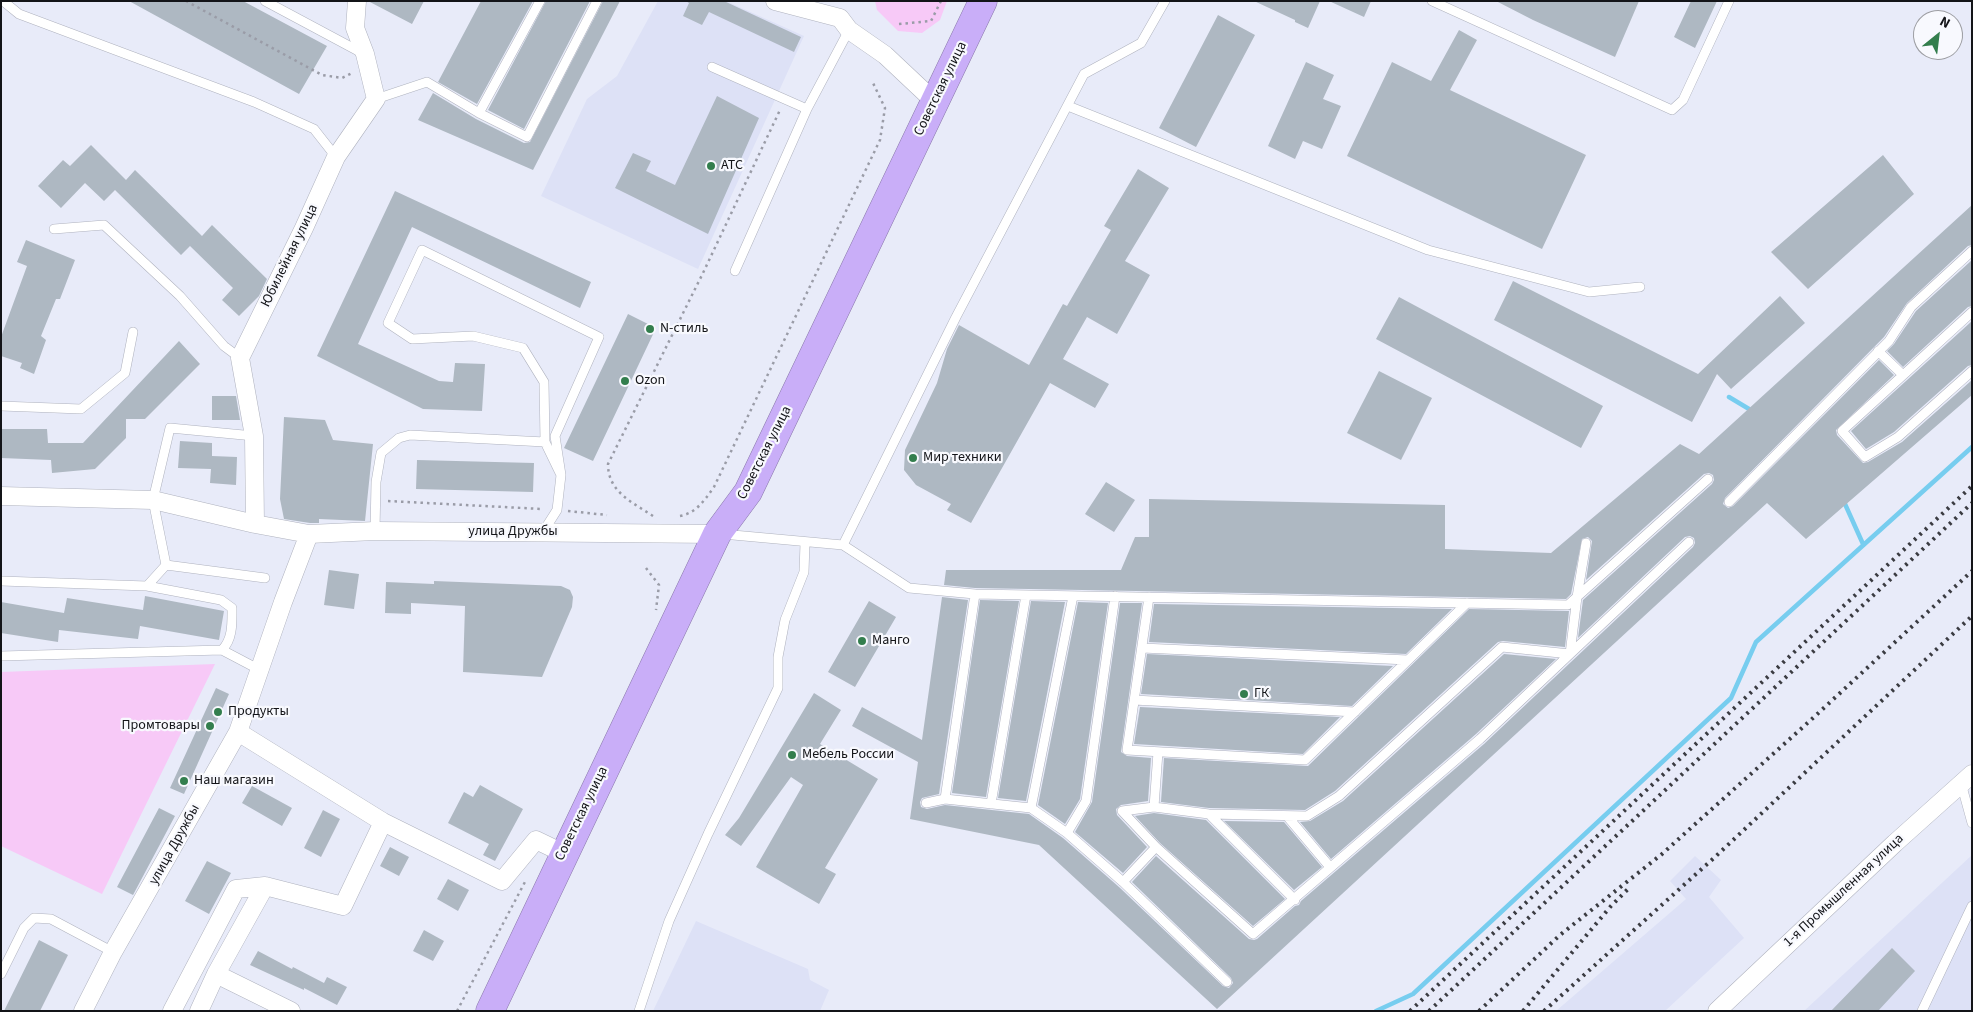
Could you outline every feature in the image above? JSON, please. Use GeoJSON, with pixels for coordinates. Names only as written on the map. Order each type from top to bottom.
{"type":"FeatureCollection","features":[{"type":"Feature","properties":{"kind":"highway","name":"Советская улица"},"geometry":{"type":"LineString","coordinates":[[491,1010],[563,853],[717,534],[748,492],[983,1]]}},
{"type":"Feature","properties":{"kind":"street"},"geometry":{"type":"LineString","coordinates":[[357,1],[355,28],[376,99]]}},
{"type":"Feature","properties":{"kind":"street"},"geometry":{"type":"LineString","coordinates":[[775,1],[840,18],[850,30],[885,55],[935,102]]}},
{"type":"Feature","properties":{"kind":"street","name":"Юбилейная улица"},"geometry":{"type":"LineString","coordinates":[[240,358],[304,228],[336,157],[376,99]]}},
{"type":"Feature","properties":{"kind":"street"},"geometry":{"type":"LineString","coordinates":[[240,358],[254,436],[255,524]]}},
{"type":"Feature","properties":{"kind":"street","name":"улица Дружбы"},"geometry":{"type":"LineString","coordinates":[[1,496],[153,500],[255,524],[309,534],[543,532],[717,534]]}},
{"type":"Feature","properties":{"kind":"street","name":"улица Дружбы"},"geometry":{"type":"LineString","coordinates":[[83,1011],[113,952],[238,732],[309,534]]}},
{"type":"Feature","properties":{"kind":"street"},"geometry":{"type":"LineString","coordinates":[[238,732],[383,822],[502,881],[536,840],[563,853]]}},
{"type":"Feature","properties":{"kind":"street","name":"1-я Промышленная улица"},"geometry":{"type":"LineString","coordinates":[[1717,1011],[1966,778]]}},
{"type":"Feature","properties":{"kind":"street"},"geometry":{"type":"LineString","coordinates":[[172,1011],[236,889],[265,886],[343,906],[383,822]]}},
{"type":"Feature","properties":{"kind":"street"},"geometry":{"type":"LineString","coordinates":[[199,1011],[216,974],[265,886]]}},
{"type":"Feature","properties":{"kind":"street"},"geometry":{"type":"LineString","coordinates":[[216,974],[291,1011]]}},
{"type":"Feature","properties":{"kind":"lane"},"geometry":{"type":"LineString","coordinates":[[3,1],[19,14],[254,102],[314,129],[336,157]]}},
{"type":"Feature","properties":{"kind":"lane"},"geometry":{"type":"LineString","coordinates":[[265,1],[366,60]]}},
{"type":"Feature","properties":{"kind":"lane"},"geometry":{"type":"LineString","coordinates":[[479,113],[540,1]]}},
{"type":"Feature","properties":{"kind":"lane"},"geometry":{"type":"LineString","coordinates":[[376,99],[427,82],[479,113],[527,137],[597,1]]}},
{"type":"Feature","properties":{"kind":"lane"},"geometry":{"type":"LineString","coordinates":[[843,546],[956,317],[1084,74],[1141,44],[1165,1]]}},
{"type":"Feature","properties":{"kind":"lane"},"geometry":{"type":"LineString","coordinates":[[1432,1],[1672,110],[1683,100],[1729,1]]}},
{"type":"Feature","properties":{"kind":"lane"},"geometry":{"type":"LineString","coordinates":[[735,272],[807,109],[850,30]]}},
{"type":"Feature","properties":{"kind":"lane"},"geometry":{"type":"LineString","coordinates":[[712,67],[807,109]]}},
{"type":"Feature","properties":{"kind":"lane"},"geometry":{"type":"LineString","coordinates":[[1068,106],[1428,250],[1589,292],[1640,287]]}},
{"type":"Feature","properties":{"kind":"lane"},"geometry":{"type":"LineString","coordinates":[[54,229],[104,225],[180,296],[224,346],[240,358]]}},
{"type":"Feature","properties":{"kind":"lane"},"geometry":{"type":"LineString","coordinates":[[543,532],[557,510],[561,475],[555,436],[599,337],[422,250],[388,324],[412,339],[473,336],[523,348],[544,382],[545,442],[561,475]]}},
{"type":"Feature","properties":{"kind":"lane"},"geometry":{"type":"LineString","coordinates":[[1729,502],[1889,341],[1910,307],[1972,251]]}},
{"type":"Feature","properties":{"kind":"lane"},"geometry":{"type":"LineString","coordinates":[[1972,312],[1842,431],[1865,457],[1898,437],[1972,371]]}},
{"type":"Feature","properties":{"kind":"lane"},"geometry":{"type":"LineString","coordinates":[[1,406],[81,409],[125,373],[133,332]]}},
{"type":"Feature","properties":{"kind":"lane"},"geometry":{"type":"LineString","coordinates":[[1878,352],[1903,375]]}},
{"type":"Feature","properties":{"kind":"lane"},"geometry":{"type":"LineString","coordinates":[[166,565],[153,500],[170,428],[254,436]]}},
{"type":"Feature","properties":{"kind":"lane"},"geometry":{"type":"LineString","coordinates":[[375,532],[376,482],[381,452],[398,438],[410,435],[545,442]]}},
{"type":"Feature","properties":{"kind":"lane"},"geometry":{"type":"LineString","coordinates":[[717,534],[843,546],[909,588],[975,594],[1568,605],[1708,479]]}},
{"type":"Feature","properties":{"kind":"lane"},"geometry":{"type":"LineString","coordinates":[[1570,654],[1502,647],[1339,796],[1307,816],[1209,814],[1154,807],[1122,811],[1156,847],[1253,934],[1480,739],[1689,542]]}},
{"type":"Feature","properties":{"kind":"lane"},"geometry":{"type":"LineString","coordinates":[[639,1011],[669,921],[708,834],[778,688],[778,657],[785,620],[804,572],[805,543]]}},
{"type":"Feature","properties":{"kind":"lane"},"geometry":{"type":"LineString","coordinates":[[1570,654],[1576,597],[1586,543]]}},
{"type":"Feature","properties":{"kind":"lane"},"geometry":{"type":"LineString","coordinates":[[166,565],[265,578]]}},
{"type":"Feature","properties":{"kind":"lane"},"geometry":{"type":"LineString","coordinates":[[147,586],[166,565]]}},
{"type":"Feature","properties":{"kind":"lane"},"geometry":{"type":"LineString","coordinates":[[1,581],[147,586],[221,600],[232,608],[232,625],[228,644],[222,650]]}},
{"type":"Feature","properties":{"kind":"lane"},"geometry":{"type":"LineString","coordinates":[[945,799],[975,594]]}},
{"type":"Feature","properties":{"kind":"lane"},"geometry":{"type":"LineString","coordinates":[[991,804],[1026,595]]}},
{"type":"Feature","properties":{"kind":"lane"},"geometry":{"type":"LineString","coordinates":[[1031,808],[1073,596]]}},
{"type":"Feature","properties":{"kind":"lane"},"geometry":{"type":"LineString","coordinates":[[1067,833],[1086,801],[1115,596]]}},
{"type":"Feature","properties":{"kind":"lane"},"geometry":{"type":"LineString","coordinates":[[1149,597],[1126,750],[1305,760],[1467,603]]}},
{"type":"Feature","properties":{"kind":"lane"},"geometry":{"type":"LineString","coordinates":[[1142,648],[1408,660]]}},
{"type":"Feature","properties":{"kind":"lane"},"geometry":{"type":"LineString","coordinates":[[1,656],[222,650],[260,670]]}},
{"type":"Feature","properties":{"kind":"lane"},"geometry":{"type":"LineString","coordinates":[[1134,700],[1355,712]]}},
{"type":"Feature","properties":{"kind":"lane"},"geometry":{"type":"LineString","coordinates":[[1154,807],[1158,752]]}},
{"type":"Feature","properties":{"kind":"lane"},"geometry":{"type":"LineString","coordinates":[[1966,778],[1972,823]]}},
{"type":"Feature","properties":{"kind":"lane"},"geometry":{"type":"LineString","coordinates":[[926,803],[945,799],[1031,808],[1067,833],[1124,882],[1227,982]]}},
{"type":"Feature","properties":{"kind":"lane"},"geometry":{"type":"LineString","coordinates":[[1209,814],[1294,900]]}},
{"type":"Feature","properties":{"kind":"lane"},"geometry":{"type":"LineString","coordinates":[[1287,816],[1330,867]]}},
{"type":"Feature","properties":{"kind":"lane"},"geometry":{"type":"LineString","coordinates":[[1124,882],[1156,847]]}},
{"type":"Feature","properties":{"kind":"lane"},"geometry":{"type":"LineString","coordinates":[[1922,1011],[1972,906]]}},
{"type":"Feature","properties":{"kind":"lane"},"geometry":{"type":"LineString","coordinates":[[1,974],[24,928],[34,918],[51,919],[113,952]]}},
{"type":"Feature","properties":{"kind":"path"},"geometry":{"type":"LineString","coordinates":[[186,1],[322,75],[342,78],[366,60]]}},
{"type":"Feature","properties":{"kind":"path"},"geometry":{"type":"LineString","coordinates":[[899,24],[931,21],[941,1]]}},
{"type":"Feature","properties":{"kind":"path"},"geometry":{"type":"LineString","coordinates":[[714,486],[880,140],[885,108],[873,83]]}},
{"type":"Feature","properties":{"kind":"path"},"geometry":{"type":"LineString","coordinates":[[659,520],[618,493],[611,482],[608,464],[703,273],[785,100]]}},
{"type":"Feature","properties":{"kind":"path"},"geometry":{"type":"LineString","coordinates":[[646,568],[658,585],[656,610]]}},
{"type":"Feature","properties":{"kind":"path"},"geometry":{"type":"LineString","coordinates":[[457,1011],[526,879]]}},
{"type":"Feature","properties":{"kind":"shaded area"},"geometry":{"type":"Polygon","coordinates":[[[658,1],[726,1],[804,36],[698,269],[541,196],[587,99],[617,76],[658,1]]]}},
{"type":"Feature","properties":{"kind":"shaded area"},"geometry":{"type":"Polygon","coordinates":[[[875,1],[947,1],[940,20],[922,33],[898,31],[877,10],[875,1]]]}},
{"type":"Feature","properties":{"kind":"shaded area"},"geometry":{"type":"Polygon","coordinates":[[[215,664],[102,894],[1,846],[1,672],[215,664]]]}},
{"type":"Feature","properties":{"kind":"shaded area"},"geometry":{"type":"Polygon","coordinates":[[[1972,855],[1972,1011],[1804,1011],[1972,855]]]}},
{"type":"Feature","properties":{"kind":"shaded area"},"geometry":{"type":"Polygon","coordinates":[[[1695,856],[1721,880],[1709,897],[1744,938],[1665,1011],[1556,1011],[1686,899],[1670,881],[1695,856]]]}},
{"type":"Feature","properties":{"kind":"shaded area"},"geometry":{"type":"Polygon","coordinates":[[[696,921],[808,969],[810,980],[829,990],[820,1011],[653,1011],[696,921]]]}},
{"type":"Feature","properties":{"kind":"building"},"geometry":{"type":"Polygon","coordinates":[[[129,1],[243,1],[327,46],[299,94],[129,1]]]}},
{"type":"Feature","properties":{"kind":"building"},"geometry":{"type":"Polygon","coordinates":[[[368,1],[424,1],[412,24],[368,1]]]}},
{"type":"Feature","properties":{"kind":"building"},"geometry":{"type":"Polygon","coordinates":[[[481,1],[533,1],[477,104],[438,82],[481,1]]]}},
{"type":"Feature","properties":{"kind":"building"},"geometry":{"type":"Polygon","coordinates":[[[546,1],[590,1],[524,129],[488,110],[546,1]]]}},
{"type":"Feature","properties":{"kind":"building"},"geometry":{"type":"Polygon","coordinates":[[[603,1],[620,1],[533,170],[418,120],[433,93],[476,119],[524,143],[530,142],[603,1]]]}},
{"type":"Feature","properties":{"kind":"building"},"geometry":{"type":"Polygon","coordinates":[[[686,1],[724,1],[801,37],[794,52],[709,12],[702,25],[683,16],[689,3],[686,1]]]}},
{"type":"Feature","properties":{"kind":"building"},"geometry":{"type":"Polygon","coordinates":[[[1254,1],[1320,1],[1308,28],[1254,1]]]}},
{"type":"Feature","properties":{"kind":"building"},"geometry":{"type":"Polygon","coordinates":[[[1329,1],[1371,1],[1364,17],[1329,1]]]}},
{"type":"Feature","properties":{"kind":"building"},"geometry":{"type":"Polygon","coordinates":[[[1496,1],[1639,1],[1615,57],[1496,1]]]}},
{"type":"Feature","properties":{"kind":"building"},"geometry":{"type":"Polygon","coordinates":[[[1691,1],[1717,1],[1695,48],[1674,37],[1691,1]]]}},
{"type":"Feature","properties":{"kind":"building"},"geometry":{"type":"Polygon","coordinates":[[[1218,15],[1255,35],[1196,147],[1159,128],[1218,15]]]}},
{"type":"Feature","properties":{"kind":"building"},"geometry":{"type":"Polygon","coordinates":[[[1459,30],[1477,40],[1450,90],[1586,155],[1542,249],[1347,156],[1392,62],[1431,81],[1459,30]]]}},
{"type":"Feature","properties":{"kind":"building"},"geometry":{"type":"Polygon","coordinates":[[[1306,62],[1334,75],[1323,99],[1341,106],[1322,149],[1303,141],[1295,159],[1268,146],[1306,62]]]}},
{"type":"Feature","properties":{"kind":"building","name":"АТС"},"geometry":{"type":"Polygon","coordinates":[[[717,96],[759,118],[708,234],[615,188],[633,153],[651,161],[646,171],[675,185],[717,96]]]}},
{"type":"Feature","properties":{"kind":"building"},"geometry":{"type":"Polygon","coordinates":[[[91,145],[126,180],[135,170],[202,236],[212,225],[267,279],[259,296],[239,316],[222,300],[233,288],[190,246],[181,255],[115,190],[104,201],[85,183],[61,208],[38,186],[63,160],[70,166],[91,145]]]}},
{"type":"Feature","properties":{"kind":"building"},"geometry":{"type":"Polygon","coordinates":[[[1883,155],[1914,194],[1808,289],[1771,252],[1883,155]]]}},
{"type":"Feature","properties":{"kind":"building"},"geometry":{"type":"Polygon","coordinates":[[[1138,169],[1169,188],[1125,261],[1150,275],[1117,334],[1087,317],[1063,359],[1109,384],[1095,408],[1050,383],[971,523],[947,510],[951,504],[916,485],[904,470],[905,450],[937,383],[947,349],[959,325],[1029,365],[1063,304],[1067,306],[1111,230],[1104,226],[1138,169]]]}},
{"type":"Feature","properties":{"kind":"building"},"geometry":{"type":"Polygon","coordinates":[[[395,191],[591,282],[580,308],[412,227],[358,344],[439,381],[453,382],[455,363],[485,364],[482,411],[423,409],[317,356],[395,191]]]}},
{"type":"Feature","properties":{"kind":"building"},"geometry":{"type":"Polygon","coordinates":[[[1972,205],[1972,245],[1968,246],[1907,303],[1884,337],[1725,498],[1723,504],[1728,508],[1733,506],[1879,360],[1894,375],[1836,430],[1837,435],[1863,463],[1902,442],[1972,380],[1972,395],[1806,539],[1767,503],[1217,1009],[1039,845],[910,819],[918,762],[852,726],[862,707],[922,740],[942,597],[968,600],[939,794],[922,798],[920,802],[921,807],[927,809],[945,805],[1029,814],[1063,838],[1119,887],[1223,986],[1229,988],[1233,983],[1231,978],[1132,882],[1156,856],[1249,939],[1257,939],[1295,906],[1299,905],[1301,901],[1484,744],[1693,547],[1695,543],[1694,538],[1690,536],[1685,537],[1578,638],[1583,600],[1712,484],[1714,480],[1713,475],[1709,473],[1704,474],[1586,580],[1592,541],[1588,537],[1582,539],[1571,594],[1566,599],[975,588],[944,585],[946,570],[1121,570],[1135,537],[1149,537],[1149,499],[1445,505],[1445,549],[1551,553],[1680,444],[1699,454],[1972,205]]]}},
{"type":"Feature","properties":{"kind":"building"},"geometry":{"type":"Polygon","coordinates":[[[26,240],[75,260],[60,299],[56,299],[41,336],[46,340],[34,374],[20,368],[22,363],[1,356],[1,337],[27,266],[17,262],[26,240]]]}},
{"type":"Feature","properties":{"kind":"building"},"geometry":{"type":"Polygon","coordinates":[[[1972,260],[1972,306],[1968,307],[1903,367],[1887,351],[1894,344],[1916,311],[1972,260]]]}},
{"type":"Feature","properties":{"kind":"building"},"geometry":{"type":"Polygon","coordinates":[[[1513,281],[1698,374],[1780,296],[1805,323],[1731,389],[1717,374],[1692,422],[1494,320],[1513,281]]]}},
{"type":"Feature","properties":{"kind":"building"},"geometry":{"type":"Polygon","coordinates":[[[1399,297],[1603,406],[1581,448],[1376,339],[1399,297]]]}},
{"type":"Feature","properties":{"kind":"building"},"geometry":{"type":"Polygon","coordinates":[[[628,314],[656,328],[593,461],[564,448],[628,314]]]}},
{"type":"Feature","properties":{"kind":"building"},"geometry":{"type":"Polygon","coordinates":[[[1972,321],[1972,365],[1968,366],[1894,432],[1866,449],[1851,431],[1972,321]]]}},
{"type":"Feature","properties":{"kind":"building"},"geometry":{"type":"Polygon","coordinates":[[[179,341],[200,364],[145,419],[126,419],[126,438],[95,469],[52,473],[51,460],[1,458],[1,429],[47,429],[48,443],[83,443],[179,341]]]}},
{"type":"Feature","properties":{"kind":"building"},"geometry":{"type":"Polygon","coordinates":[[[1379,371],[1432,398],[1401,460],[1347,433],[1379,371]]]}},
{"type":"Feature","properties":{"kind":"building"},"geometry":{"type":"Polygon","coordinates":[[[212,396],[236,396],[240,420],[212,420],[212,396]]]}},
{"type":"Feature","properties":{"kind":"building"},"geometry":{"type":"Polygon","coordinates":[[[284,417],[325,420],[333,440],[373,444],[365,521],[319,519],[319,523],[310,523],[284,519],[280,499],[284,417]]]}},
{"type":"Feature","properties":{"kind":"building"},"geometry":{"type":"Polygon","coordinates":[[[180,441],[212,443],[212,456],[237,457],[236,485],[210,483],[211,469],[178,468],[180,441]]]}},
{"type":"Feature","properties":{"kind":"building"},"geometry":{"type":"Polygon","coordinates":[[[417,460],[534,463],[533,492],[416,489],[417,460]]]}},
{"type":"Feature","properties":{"kind":"building"},"geometry":{"type":"Polygon","coordinates":[[[1106,482],[1135,500],[1114,532],[1085,514],[1106,482]]]}},
{"type":"Feature","properties":{"kind":"building"},"geometry":{"type":"Polygon","coordinates":[[[329,570],[359,574],[354,609],[324,605],[329,570]]]}},
{"type":"Feature","properties":{"kind":"building"},"geometry":{"type":"Polygon","coordinates":[[[434,581],[561,586],[570,590],[573,597],[572,607],[542,677],[463,672],[465,606],[411,603],[411,614],[385,613],[386,582],[434,584],[434,581]]]}},
{"type":"Feature","properties":{"kind":"building"},"geometry":{"type":"Polygon","coordinates":[[[145,596],[224,611],[219,640],[140,626],[138,639],[59,630],[58,642],[1,633],[1,602],[64,613],[67,598],[143,610],[145,596]]]}},
{"type":"Feature","properties":{"kind":"building"},"geometry":{"type":"Polygon","coordinates":[[[980,600],[1019,601],[986,797],[952,793],[980,600]]]}},
{"type":"Feature","properties":{"kind":"building"},"geometry":{"type":"Polygon","coordinates":[[[869,601],[896,617],[855,687],[828,672],[869,601]]]}},
{"type":"Feature","properties":{"kind":"building"},"geometry":{"type":"Polygon","coordinates":[[[1031,601],[1065,602],[1026,801],[998,798],[1031,601]]]}},
{"type":"Feature","properties":{"kind":"building"},"geometry":{"type":"Polygon","coordinates":[[[1078,602],[1108,603],[1080,799],[1065,824],[1038,805],[1078,602]]]}},
{"type":"Feature","properties":{"kind":"building"},"geometry":{"type":"Polygon","coordinates":[[[1120,603],[1142,603],[1121,752],[1127,756],[1151,758],[1148,801],[1121,805],[1116,809],[1117,815],[1147,847],[1123,873],[1075,832],[1092,802],[1120,603]]]}},
{"type":"Feature","properties":{"kind":"building"},"geometry":{"type":"Polygon","coordinates":[[[1154,604],[1452,609],[1406,654],[1149,642],[1154,604]]]}},
{"type":"Feature","properties":{"kind":"building"},"geometry":{"type":"Polygon","coordinates":[[[1469,609],[1569,611],[1565,647],[1498,642],[1335,791],[1305,810],[1209,808],[1161,802],[1164,758],[1308,766],[1469,609]]]}},
{"type":"Feature","properties":{"kind":"building"},"geometry":{"type":"Polygon","coordinates":[[[1147,654],[1393,666],[1352,706],[1141,694],[1147,654]]]}},
{"type":"Feature","properties":{"kind":"building"},"geometry":{"type":"Polygon","coordinates":[[[1504,654],[1556,659],[1476,734],[1331,859],[1300,822],[1310,821],[1343,801],[1504,654]]]}},
{"type":"Feature","properties":{"kind":"building"},"geometry":{"type":"Polygon","coordinates":[[[216,688],[229,694],[184,794],[170,788],[216,688]]]}},
{"type":"Feature","properties":{"kind":"building"},"geometry":{"type":"Polygon","coordinates":[[[814,693],[841,710],[820,744],[878,779],[825,868],[836,874],[819,904],[756,867],[803,785],[791,777],[741,846],[725,835],[739,818],[814,693]]]}},
{"type":"Feature","properties":{"kind":"building"},"geometry":{"type":"Polygon","coordinates":[[[1140,707],[1340,717],[1303,754],[1134,744],[1140,707]]]}},
{"type":"Feature","properties":{"kind":"building"},"geometry":{"type":"Polygon","coordinates":[[[480,785],[523,809],[495,861],[483,855],[489,844],[448,823],[464,792],[473,797],[480,785]]]}},
{"type":"Feature","properties":{"kind":"building"},"geometry":{"type":"Polygon","coordinates":[[[252,786],[292,808],[282,826],[242,803],[252,786]]]}},
{"type":"Feature","properties":{"kind":"building"},"geometry":{"type":"Polygon","coordinates":[[[159,808],[175,816],[133,895],[117,887],[159,808]]]}},
{"type":"Feature","properties":{"kind":"building"},"geometry":{"type":"Polygon","coordinates":[[[323,810],[340,819],[321,857],[304,848],[323,810]]]}},
{"type":"Feature","properties":{"kind":"building"},"geometry":{"type":"Polygon","coordinates":[[[1154,813],[1206,820],[1285,899],[1253,926],[1160,843],[1135,816],[1154,813]]]}},
{"type":"Feature","properties":{"kind":"building"},"geometry":{"type":"Polygon","coordinates":[[[1224,821],[1284,822],[1322,867],[1294,890],[1224,821]]]}},
{"type":"Feature","properties":{"kind":"building"},"geometry":{"type":"Polygon","coordinates":[[[390,847],[409,857],[399,876],[380,866],[390,847]]]}},
{"type":"Feature","properties":{"kind":"building"},"geometry":{"type":"Polygon","coordinates":[[[207,861],[231,873],[209,914],[185,901],[207,861]]]}},
{"type":"Feature","properties":{"kind":"building"},"geometry":{"type":"Polygon","coordinates":[[[448,879],[469,890],[458,911],[437,899],[448,879]]]}},
{"type":"Feature","properties":{"kind":"building"},"geometry":{"type":"Polygon","coordinates":[[[424,930],[444,941],[433,961],[413,951],[424,930]]]}},
{"type":"Feature","properties":{"kind":"building"},"geometry":{"type":"Polygon","coordinates":[[[39,940],[68,955],[40,1011],[4,1011],[39,940]]]}},
{"type":"Feature","properties":{"kind":"building"},"geometry":{"type":"Polygon","coordinates":[[[1892,948],[1915,971],[1878,1011],[1831,1011],[1892,948]]]}},
{"type":"Feature","properties":{"kind":"building"},"geometry":{"type":"Polygon","coordinates":[[[258,951],[324,983],[327,977],[347,987],[337,1005],[304,988],[304,990],[250,965],[258,951]]]}},
{"type":"Feature","properties":{"kind":"waterway"},"geometry":{"type":"LineString","coordinates":[[1729,397],[1749,409]]}},
{"type":"Feature","properties":{"kind":"waterway"},"geometry":{"type":"LineString","coordinates":[[1376,1011],[1413,994],[1731,698],[1756,642],[1972,447]]}},
{"type":"Feature","properties":{"kind":"waterway"},"geometry":{"type":"LineString","coordinates":[[1845,504],[1863,544]]}},
{"type":"Feature","properties":{"kind":"railway"},"geometry":{"type":"LineString","coordinates":[[1410,1011],[1972,486]]}},
{"type":"Feature","properties":{"kind":"railway"},"geometry":{"type":"LineString","coordinates":[[1429,1011],[1972,503]]}},
{"type":"Feature","properties":{"kind":"railway"},"geometry":{"type":"LineString","coordinates":[[1479,1011],[1560,935],[1662,854],[1972,571]]}},
{"type":"Feature","properties":{"kind":"railway"},"geometry":{"type":"LineString","coordinates":[[1544,1011],[1715,857],[1972,616]]}},
{"type":"Feature","properties":{"kind":"railway"},"geometry":{"type":"LineString","coordinates":[[1523,1011],[1611,906],[1629,888]]}},
{"type":"Feature","properties":{"kind":"place","name":"АТС"},"geometry":{"type":"Point","coordinates":[711,166]}},
{"type":"Feature","properties":{"kind":"place","name":"N-стиль"},"geometry":{"type":"Point","coordinates":[650,329]}},
{"type":"Feature","properties":{"kind":"place","name":"Ozon"},"geometry":{"type":"Point","coordinates":[625,381]}},
{"type":"Feature","properties":{"kind":"place","name":"Мир техники"},"geometry":{"type":"Point","coordinates":[913,458]}},
{"type":"Feature","properties":{"kind":"place","name":"Манго"},"geometry":{"type":"Point","coordinates":[862,641]}},
{"type":"Feature","properties":{"kind":"place","name":"ГК"},"geometry":{"type":"Point","coordinates":[1244,694]}},
{"type":"Feature","properties":{"kind":"place","name":"Продукты"},"geometry":{"type":"Point","coordinates":[218,712]}},
{"type":"Feature","properties":{"kind":"place","name":"Промтовары"},"geometry":{"type":"Point","coordinates":[210,726]}},
{"type":"Feature","properties":{"kind":"place","name":"Мебель России"},"geometry":{"type":"Point","coordinates":[792,755]}},
{"type":"Feature","properties":{"kind":"place","name":"Наш магазин"},"geometry":{"type":"Point","coordinates":[184,781]}}]}
